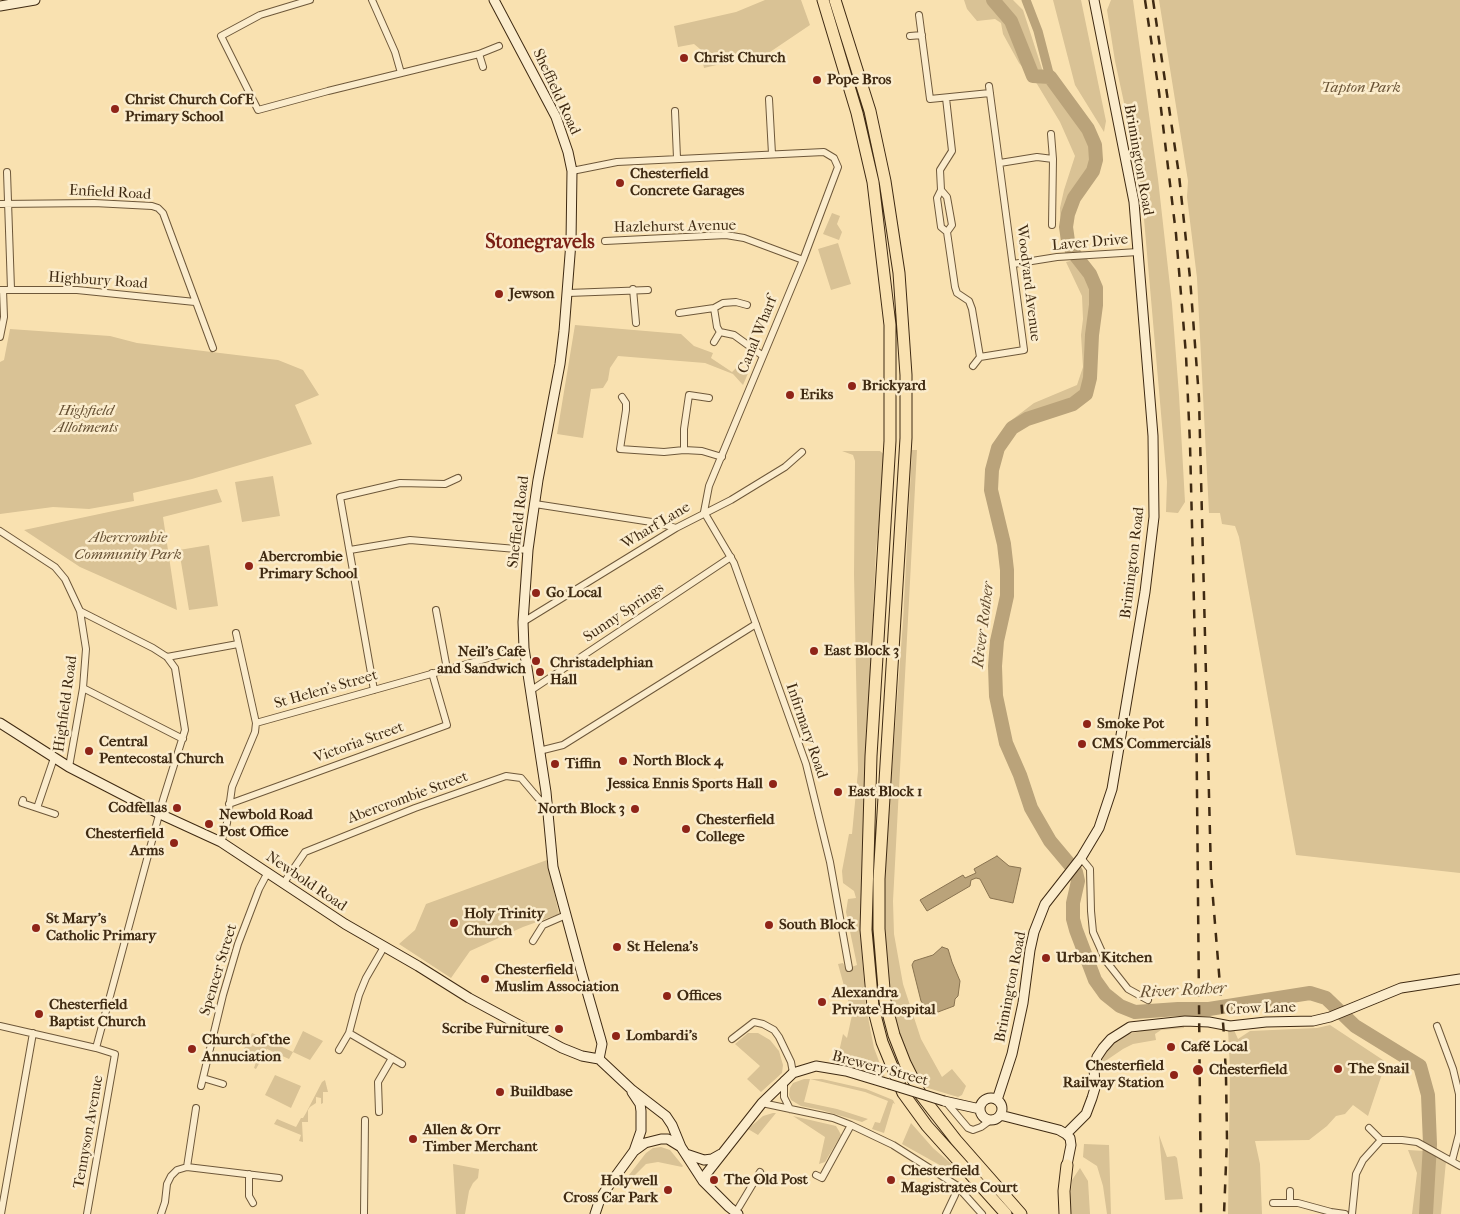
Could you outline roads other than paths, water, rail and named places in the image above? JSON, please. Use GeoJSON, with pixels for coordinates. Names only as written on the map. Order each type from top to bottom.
{"type":"FeatureCollection","features":[{"type":"Feature","properties":{"kind":"highway"},"geometry":{"type":"LineString","coordinates":[[823,0],[857,113],[873,182],[890,326],[890,441],[871,756],[867,878],[866,930],[873,1007],[882,1042],[903,1093],[926,1126],[1006,1214]]}},
{"type":"Feature","properties":{"kind":"highway"},"geometry":{"type":"LineString","coordinates":[[835,0],[870,111],[885,181],[899,273],[906,375],[906,448],[880,878],[879,929],[885,1001],[894,1035],[921,1095],[956,1140],[1021,1214]]}},
{"type":"Feature","properties":{"kind":"highway"},"geometry":{"type":"LineString","coordinates":[[1064,1214],[1067,1165]]}},
{"type":"Feature","properties":{"kind":"main road"},"geometry":{"type":"LineString","coordinates":[[0,6],[35,0]]}},
{"type":"Feature","properties":{"kind":"main road","name":"Sheffield Road"},"geometry":{"type":"LineString","coordinates":[[494,0],[556,117],[568,152],[572,171],[568,293],[560,364],[538,480],[528,550],[523,622],[524,648],[548,808],[553,867],[602,1040],[599,1059]]}},
{"type":"Feature","properties":{"kind":"main road","name":"Brimington Road"},"geometry":{"type":"LineString","coordinates":[[997,1100],[1012,1054],[1034,932],[1045,904],[1081,858],[1103,819],[1112,788],[1145,592],[1154,517],[1154,436],[1134,202],[1096,2]]}},
{"type":"Feature","properties":{"kind":"main road","name":"Newbold Road"},"geometry":{"type":"LineString","coordinates":[[0,722],[69,767],[160,814],[221,842],[344,924],[469,998],[562,1048],[582,1056],[599,1059]]}},
{"type":"Feature","properties":{"kind":"main road","name":"Crow Lane"},"geometry":{"type":"LineString","coordinates":[[1063,1132],[1086,1114],[1095,1088],[1094,1067],[1097,1057],[1112,1039],[1130,1027],[1185,1021],[1209,1022],[1230,1026],[1266,1022],[1313,1021],[1330,1017],[1402,988],[1460,979]]}},
{"type":"Feature","properties":{"kind":"main road"},"geometry":{"type":"LineString","coordinates":[[599,1059],[631,1089],[666,1116],[683,1150],[703,1181],[734,1211]]}},
{"type":"Feature","properties":{"kind":"main road","name":"Brewery Street"},"geometry":{"type":"LineString","coordinates":[[703,1181],[721,1154],[762,1103],[784,1080],[793,1073],[816,1066],[846,1071],[944,1101],[980,1109]]}},
{"type":"Feature","properties":{"kind":"main road"},"geometry":{"type":"LineString","coordinates":[[595,1214],[600,1199],[634,1151],[641,1131],[640,1104],[631,1089]]}},
{"type":"Feature","properties":{"kind":"main road"},"geometry":{"type":"LineString","coordinates":[[990,1098],[997,1100],[1002,1106],[1000,1114],[992,1119],[984,1117],[980,1109],[986,1099],[990,1098]]}},
{"type":"Feature","properties":{"kind":"main road"},"geometry":{"type":"LineString","coordinates":[[1000,1114],[1063,1132],[1070,1138],[1072,1145],[1067,1165]]}},
{"type":"Feature","properties":{"kind":"main road"},"geometry":{"type":"LineString","coordinates":[[634,1151],[645,1143],[661,1138],[668,1139],[683,1150],[704,1160],[712,1159],[721,1154]]}},
{"type":"Feature","properties":{"kind":"street"},"geometry":{"type":"LineString","coordinates":[[310,0],[260,15],[221,36],[258,110],[479,54],[499,46]]}},
{"type":"Feature","properties":{"kind":"street"},"geometry":{"type":"LineString","coordinates":[[381,0],[373,2],[396,52],[401,73]]}},
{"type":"Feature","properties":{"kind":"street"},"geometry":{"type":"LineString","coordinates":[[919,15],[930,99],[946,98],[953,146],[951,155],[940,170],[941,190],[937,198],[941,227],[947,232],[955,287],[957,293],[968,302],[972,309],[980,357],[973,366]]}},
{"type":"Feature","properties":{"kind":"street"},"geometry":{"type":"LineString","coordinates":[[910,36],[922,35]]}},
{"type":"Feature","properties":{"kind":"street"},"geometry":{"type":"LineString","coordinates":[[479,54],[483,67]]}},
{"type":"Feature","properties":{"kind":"street","name":"Woodyard Avenue"},"geometry":{"type":"LineString","coordinates":[[946,98],[990,89],[1000,163],[1024,350],[980,357]]}},
{"type":"Feature","properties":{"kind":"street"},"geometry":{"type":"LineString","coordinates":[[572,171],[617,162],[772,154],[769,99]]}},
{"type":"Feature","properties":{"kind":"street"},"geometry":{"type":"LineString","coordinates":[[675,111],[677,158]]}},
{"type":"Feature","properties":{"kind":"street","name":"Woodyard Avenue"},"geometry":{"type":"LineString","coordinates":[[1051,134],[1053,159],[1052,226]]}},
{"type":"Feature","properties":{"kind":"street","name":"Canal Wharf"},"geometry":{"type":"LineString","coordinates":[[704,512],[709,486],[803,260],[838,167],[834,158],[824,152],[772,154]]}},
{"type":"Feature","properties":{"kind":"street"},"geometry":{"type":"LineString","coordinates":[[1000,163],[1037,157],[1053,159]]}},
{"type":"Feature","properties":{"kind":"street"},"geometry":{"type":"LineString","coordinates":[[7,172],[11,290]]}},
{"type":"Feature","properties":{"kind":"street"},"geometry":{"type":"LineString","coordinates":[[941,190],[947,196],[952,225],[947,232]]}},
{"type":"Feature","properties":{"kind":"street","name":"Enfield Road"},"geometry":{"type":"LineString","coordinates":[[0,204],[94,204],[152,206],[158,208],[163,213],[213,348]]}},
{"type":"Feature","properties":{"kind":"street","name":"Hazlehurst Avenue"},"geometry":{"type":"LineString","coordinates":[[605,241],[726,235],[744,238],[803,260]]}},
{"type":"Feature","properties":{"kind":"street","name":"Laver Drive"},"geometry":{"type":"LineString","coordinates":[[1013,264],[1065,256],[1138,252]]}},
{"type":"Feature","properties":{"kind":"street"},"geometry":{"type":"LineString","coordinates":[[568,293],[634,289],[648,290]]}},
{"type":"Feature","properties":{"kind":"street"},"geometry":{"type":"LineString","coordinates":[[634,289],[636,324]]}},
{"type":"Feature","properties":{"kind":"street"},"geometry":{"type":"LineString","coordinates":[[0,337],[4,317],[2,290]]}},
{"type":"Feature","properties":{"kind":"street","name":"Highbury Road"},"geometry":{"type":"LineString","coordinates":[[2,290],[77,290],[195,302]]}},
{"type":"Feature","properties":{"kind":"street"},"geometry":{"type":"LineString","coordinates":[[679,313],[714,308],[723,302],[736,302],[747,305]]}},
{"type":"Feature","properties":{"kind":"street"},"geometry":{"type":"LineString","coordinates":[[714,308],[717,327],[720,332],[734,335],[763,356]]}},
{"type":"Feature","properties":{"kind":"street"},"geometry":{"type":"LineString","coordinates":[[714,342],[720,332]]}},
{"type":"Feature","properties":{"kind":"street"},"geometry":{"type":"LineString","coordinates":[[684,450],[684,429],[689,395],[709,398]]}},
{"type":"Feature","properties":{"kind":"street"},"geometry":{"type":"LineString","coordinates":[[622,397],[626,403],[626,410],[620,448],[664,452],[702,451],[722,457]]}},
{"type":"Feature","properties":{"kind":"street","name":"Wharf Lane"},"geometry":{"type":"LineString","coordinates":[[523,622],[676,528],[704,512],[731,500],[785,467],[802,452]]}},
{"type":"Feature","properties":{"kind":"street"},"geometry":{"type":"LineString","coordinates":[[374,690],[340,497],[400,483],[445,484],[458,478]]}},
{"type":"Feature","properties":{"kind":"street"},"geometry":{"type":"LineString","coordinates":[[536,504],[658,523],[676,528]]}},
{"type":"Feature","properties":{"kind":"street","name":"Infirmary Road"},"geometry":{"type":"LineString","coordinates":[[704,512],[731,556],[806,764],[830,862],[849,968]]}},
{"type":"Feature","properties":{"kind":"street","name":"Highfield Road"},"geometry":{"type":"LineString","coordinates":[[0,531],[55,567],[65,579],[80,611],[86,649],[83,688],[69,767]]}},
{"type":"Feature","properties":{"kind":"street"},"geometry":{"type":"LineString","coordinates":[[350,550],[410,540],[528,550]]}},
{"type":"Feature","properties":{"kind":"street","name":"Sunny Springs"},"geometry":{"type":"LineString","coordinates":[[530,691],[731,556]]}},
{"type":"Feature","properties":{"kind":"street"},"geometry":{"type":"LineString","coordinates":[[436,610],[447,669]]}},
{"type":"Feature","properties":{"kind":"street"},"geometry":{"type":"LineString","coordinates":[[0,1026],[96,1048],[185,730],[175,668],[167,657],[80,611]]}},
{"type":"Feature","properties":{"kind":"street"},"geometry":{"type":"LineString","coordinates":[[539,751],[563,745],[756,624]]}},
{"type":"Feature","properties":{"kind":"street"},"geometry":{"type":"LineString","coordinates":[[221,842],[227,823],[232,788],[256,723],[236,633]]}},
{"type":"Feature","properties":{"kind":"street"},"geometry":{"type":"LineString","coordinates":[[167,657],[238,644]]}},
{"type":"Feature","properties":{"kind":"street","name":"St Helen's Street"},"geometry":{"type":"LineString","coordinates":[[256,723],[524,648]]}},
{"type":"Feature","properties":{"kind":"street","name":"Victoria Street"},"geometry":{"type":"LineString","coordinates":[[229,804],[447,725],[432,673]]}},
{"type":"Feature","properties":{"kind":"street"},"geometry":{"type":"LineString","coordinates":[[83,688],[183,739]]}},
{"type":"Feature","properties":{"kind":"street"},"geometry":{"type":"LineString","coordinates":[[37,808],[54,758]]}},
{"type":"Feature","properties":{"kind":"street","name":"Abercrombie Street"},"geometry":{"type":"LineString","coordinates":[[283,884],[306,852],[408,811],[506,776],[521,778],[548,808]]}},
{"type":"Feature","properties":{"kind":"street"},"geometry":{"type":"LineString","coordinates":[[23,800],[22,803],[55,814]]}},
{"type":"Feature","properties":{"kind":"street"},"geometry":{"type":"LineString","coordinates":[[1081,858],[1090,869],[1093,932],[1106,961],[1128,989],[1148,1000]]}},
{"type":"Feature","properties":{"kind":"street","name":"Spencer Street"},"geometry":{"type":"LineString","coordinates":[[223,1084],[202,1082],[223,995],[238,944],[268,872]]}},
{"type":"Feature","properties":{"kind":"street"},"geometry":{"type":"LineString","coordinates":[[533,941],[543,925],[566,915]]}},
{"type":"Feature","properties":{"kind":"street"},"geometry":{"type":"LineString","coordinates":[[339,1050],[349,1033],[359,995],[366,978],[384,947]]}},
{"type":"Feature","properties":{"kind":"street"},"geometry":{"type":"LineString","coordinates":[[732,1039],[754,1022],[774,1030],[791,1062],[793,1073]]}},
{"type":"Feature","properties":{"kind":"street"},"geometry":{"type":"LineString","coordinates":[[1437,1026],[1453,1069],[1459,1094],[1459,1134],[1452,1161]]}},
{"type":"Feature","properties":{"kind":"street"},"geometry":{"type":"LineString","coordinates":[[1,1214],[33,1033]]}},
{"type":"Feature","properties":{"kind":"street"},"geometry":{"type":"LineString","coordinates":[[349,1033],[402,1064]]}},
{"type":"Feature","properties":{"kind":"street","name":"Tennyson Avenue"},"geometry":{"type":"LineString","coordinates":[[87,1214],[115,1054],[96,1048]]}},
{"type":"Feature","properties":{"kind":"street"},"geometry":{"type":"LineString","coordinates":[[378,1112],[378,1082],[392,1058]]}},
{"type":"Feature","properties":{"kind":"street"},"geometry":{"type":"LineString","coordinates":[[784,1080],[784,1097],[790,1109]]}},
{"type":"Feature","properties":{"kind":"street","name":"Brewery Street"},"geometry":{"type":"LineString","coordinates":[[944,1101],[968,1128],[973,1130],[992,1119]]}},
{"type":"Feature","properties":{"kind":"street"},"geometry":{"type":"LineString","coordinates":[[762,1103],[834,1118],[894,1145],[956,1184],[982,1214]]}},
{"type":"Feature","properties":{"kind":"street"},"geometry":{"type":"LineString","coordinates":[[187,1167],[196,1108]]}},
{"type":"Feature","properties":{"kind":"street"},"geometry":{"type":"LineString","coordinates":[[364,1214],[365,1120]]}},
{"type":"Feature","properties":{"kind":"street"},"geometry":{"type":"LineString","coordinates":[[816,1175],[822,1178],[851,1125]]}},
{"type":"Feature","properties":{"kind":"street"},"geometry":{"type":"LineString","coordinates":[[1370,1128],[1381,1140],[1416,1142],[1460,1166]]}},
{"type":"Feature","properties":{"kind":"street"},"geometry":{"type":"LineString","coordinates":[[1352,1214],[1356,1174],[1363,1160],[1381,1140]]}},
{"type":"Feature","properties":{"kind":"street"},"geometry":{"type":"LineString","coordinates":[[161,1214],[165,1202],[167,1184],[170,1176],[177,1170],[187,1167],[279,1178]]}},
{"type":"Feature","properties":{"kind":"street"},"geometry":{"type":"LineString","coordinates":[[734,1211],[760,1172]]}},
{"type":"Feature","properties":{"kind":"street"},"geometry":{"type":"LineString","coordinates":[[249,1174],[248,1196],[253,1203]]}},
{"type":"Feature","properties":{"kind":"street"},"geometry":{"type":"LineString","coordinates":[[946,1214],[955,1195],[956,1184]]}},
{"type":"Feature","properties":{"kind":"street"},"geometry":{"type":"LineString","coordinates":[[1290,1191],[1290,1203]]}},
{"type":"Feature","properties":{"kind":"street"},"geometry":{"type":"LineString","coordinates":[[1273,1204],[1298,1203],[1345,1214]]}},
{"type":"Feature","properties":{"kind":"waterway","name":"River Rother"},"geometry":{"type":"LineString","coordinates":[[993,0],[1011,21],[1033,76],[1050,77],[1088,129],[1095,145],[1096,160],[1093,171],[1074,198],[1068,214],[1066,227],[1072,251],[1090,274],[1096,288],[1090,378],[1086,394],[1073,404],[1027,419],[1012,428],[998,448],[992,470],[991,490],[1004,544],[1007,570],[1007,596],[997,641],[995,666],[996,696],[1006,743],[1020,775],[1031,808],[1050,841],[1076,872],[1078,881],[1073,903],[1073,919],[1076,930],[1095,980],[1105,994],[1120,1006],[1135,1012],[1209,1009],[1310,993],[1326,998],[1355,1026],[1420,1066],[1428,1095],[1430,1144],[1426,1214]]}},
{"type":"Feature","properties":{"kind":"waterway"},"geometry":{"type":"LineString","coordinates":[[1026,0],[1038,31],[1050,77]]}},
{"type":"Feature","properties":{"kind":"railway"},"geometry":{"type":"LineString","coordinates":[[1145,0],[1159,92],[1176,234],[1186,355],[1196,686],[1201,1214]]}},
{"type":"Feature","properties":{"kind":"railway"},"geometry":{"type":"LineString","coordinates":[[1153,0],[1179,175],[1190,278],[1199,398],[1211,874],[1226,1076],[1227,1139],[1224,1214]]}},
{"type":"Feature","properties":{"kind":"place","name":"Christ Church"},"geometry":{"type":"Point","coordinates":[684,58]}},
{"type":"Feature","properties":{"kind":"place","name":"Pope Bros"},"geometry":{"type":"Point","coordinates":[817,80]}},
{"type":"Feature","properties":{"kind":"place","name":"Christ Church CofE Primary School"},"geometry":{"type":"Point","coordinates":[115,109]}},
{"type":"Feature","properties":{"kind":"place","name":"Chesterfield Concrete Garages"},"geometry":{"type":"Point","coordinates":[620,183]}},
{"type":"Feature","properties":{"kind":"place","name":"Jewson"},"geometry":{"type":"Point","coordinates":[499,294]}},
{"type":"Feature","properties":{"kind":"place","name":"Brickyard"},"geometry":{"type":"Point","coordinates":[852,386]}},
{"type":"Feature","properties":{"kind":"place","name":"Eriks"},"geometry":{"type":"Point","coordinates":[790,395]}},
{"type":"Feature","properties":{"kind":"place","name":"Abercrombie Primary School"},"geometry":{"type":"Point","coordinates":[249,566]}},
{"type":"Feature","properties":{"kind":"place","name":"Go Local"},"geometry":{"type":"Point","coordinates":[536,593]}},
{"type":"Feature","properties":{"kind":"place","name":"East Block 3"},"geometry":{"type":"Point","coordinates":[814,651]}},
{"type":"Feature","properties":{"kind":"place","name":"Neil's Cafe and Sandwich"},"geometry":{"type":"Point","coordinates":[536,661]}},
{"type":"Feature","properties":{"kind":"place","name":"Christadelphian Hall"},"geometry":{"type":"Point","coordinates":[540,672]}},
{"type":"Feature","properties":{"kind":"place","name":"Smoke Pot"},"geometry":{"type":"Point","coordinates":[1087,724]}},
{"type":"Feature","properties":{"kind":"place","name":"CMS Commercials"},"geometry":{"type":"Point","coordinates":[1082,744]}},
{"type":"Feature","properties":{"kind":"place","name":"Central Pentecostal Church"},"geometry":{"type":"Point","coordinates":[89,751]}},
{"type":"Feature","properties":{"kind":"place","name":"North Block 4"},"geometry":{"type":"Point","coordinates":[623,761]}},
{"type":"Feature","properties":{"kind":"place","name":"Tiffin"},"geometry":{"type":"Point","coordinates":[555,764]}},
{"type":"Feature","properties":{"kind":"place","name":"Jessica Ennis Sports Hall"},"geometry":{"type":"Point","coordinates":[773,784]}},
{"type":"Feature","properties":{"kind":"place","name":"East Block 1"},"geometry":{"type":"Point","coordinates":[838,792]}},
{"type":"Feature","properties":{"kind":"place","name":"Codfellas"},"geometry":{"type":"Point","coordinates":[177,808]}},
{"type":"Feature","properties":{"kind":"place","name":"North Block 3"},"geometry":{"type":"Point","coordinates":[635,809]}},
{"type":"Feature","properties":{"kind":"place","name":"Newbold Road Post Office"},"geometry":{"type":"Point","coordinates":[209,824]}},
{"type":"Feature","properties":{"kind":"place","name":"Chesterfield College"},"geometry":{"type":"Point","coordinates":[686,829]}},
{"type":"Feature","properties":{"kind":"place","name":"Chesterfield Arms"},"geometry":{"type":"Point","coordinates":[174,843]}},
{"type":"Feature","properties":{"kind":"place","name":"Holy Trinity Church"},"geometry":{"type":"Point","coordinates":[454,923]}},
{"type":"Feature","properties":{"kind":"place","name":"South Block"},"geometry":{"type":"Point","coordinates":[769,925]}},
{"type":"Feature","properties":{"kind":"place","name":"St Mary's Catholic Primary"},"geometry":{"type":"Point","coordinates":[36,928]}},
{"type":"Feature","properties":{"kind":"place","name":"St Helena's"},"geometry":{"type":"Point","coordinates":[617,947]}},
{"type":"Feature","properties":{"kind":"place","name":"Urban Kitchen"},"geometry":{"type":"Point","coordinates":[1046,958]}},
{"type":"Feature","properties":{"kind":"place","name":"Chesterfield Muslim Association"},"geometry":{"type":"Point","coordinates":[485,979]}},
{"type":"Feature","properties":{"kind":"place","name":"Offices"},"geometry":{"type":"Point","coordinates":[667,996]}},
{"type":"Feature","properties":{"kind":"place","name":"Alexandra Private Hospital"},"geometry":{"type":"Point","coordinates":[822,1002]}},
{"type":"Feature","properties":{"kind":"place","name":"Chesterfield Baptist Church"},"geometry":{"type":"Point","coordinates":[39,1014]}},
{"type":"Feature","properties":{"kind":"place","name":"Scribe Furniture"},"geometry":{"type":"Point","coordinates":[559,1029]}},
{"type":"Feature","properties":{"kind":"place","name":"Lombardi's"},"geometry":{"type":"Point","coordinates":[616,1036]}},
{"type":"Feature","properties":{"kind":"place","name":"Café Local"},"geometry":{"type":"Point","coordinates":[1171,1047]}},
{"type":"Feature","properties":{"kind":"place","name":"Church of the Annuciation"},"geometry":{"type":"Point","coordinates":[192,1049]}},
{"type":"Feature","properties":{"kind":"place","name":"The Snail"},"geometry":{"type":"Point","coordinates":[1338,1069]}},
{"type":"Feature","properties":{"kind":"place","name":"Chesterfield"},"geometry":{"type":"Point","coordinates":[1198,1070]}},
{"type":"Feature","properties":{"kind":"place","name":"Chesterfield Railway Station"},"geometry":{"type":"Point","coordinates":[1174,1075]}},
{"type":"Feature","properties":{"kind":"place","name":"Buildbase"},"geometry":{"type":"Point","coordinates":[500,1092]}},
{"type":"Feature","properties":{"kind":"place","name":"Allen & Orr Timber Merchant"},"geometry":{"type":"Point","coordinates":[413,1139]}},
{"type":"Feature","properties":{"kind":"place","name":"The Old Post"},"geometry":{"type":"Point","coordinates":[714,1180]}},
{"type":"Feature","properties":{"kind":"place","name":"Chesterfield Magistrates Court"},"geometry":{"type":"Point","coordinates":[891,1180]}},
{"type":"Feature","properties":{"kind":"place","name":"Holywell Cross Car Park"},"geometry":{"type":"Point","coordinates":[668,1190]}},
{"type":"Feature","properties":{"kind":"district","name":"Stonegravels"},"geometry":{"type":"Point","coordinates":[540,243]}},
{"type":"Feature","properties":{"kind":"park label","name":"Tapton Park"},"geometry":{"type":"Point","coordinates":[1361,88]}},
{"type":"Feature","properties":{"kind":"park label","name":"Highfield Allotments"},"geometry":{"type":"Point","coordinates":[86,420]}},
{"type":"Feature","properties":{"kind":"park label","name":"Abercrombie Community Park"},"geometry":{"type":"Point","coordinates":[128,546]}}]}
